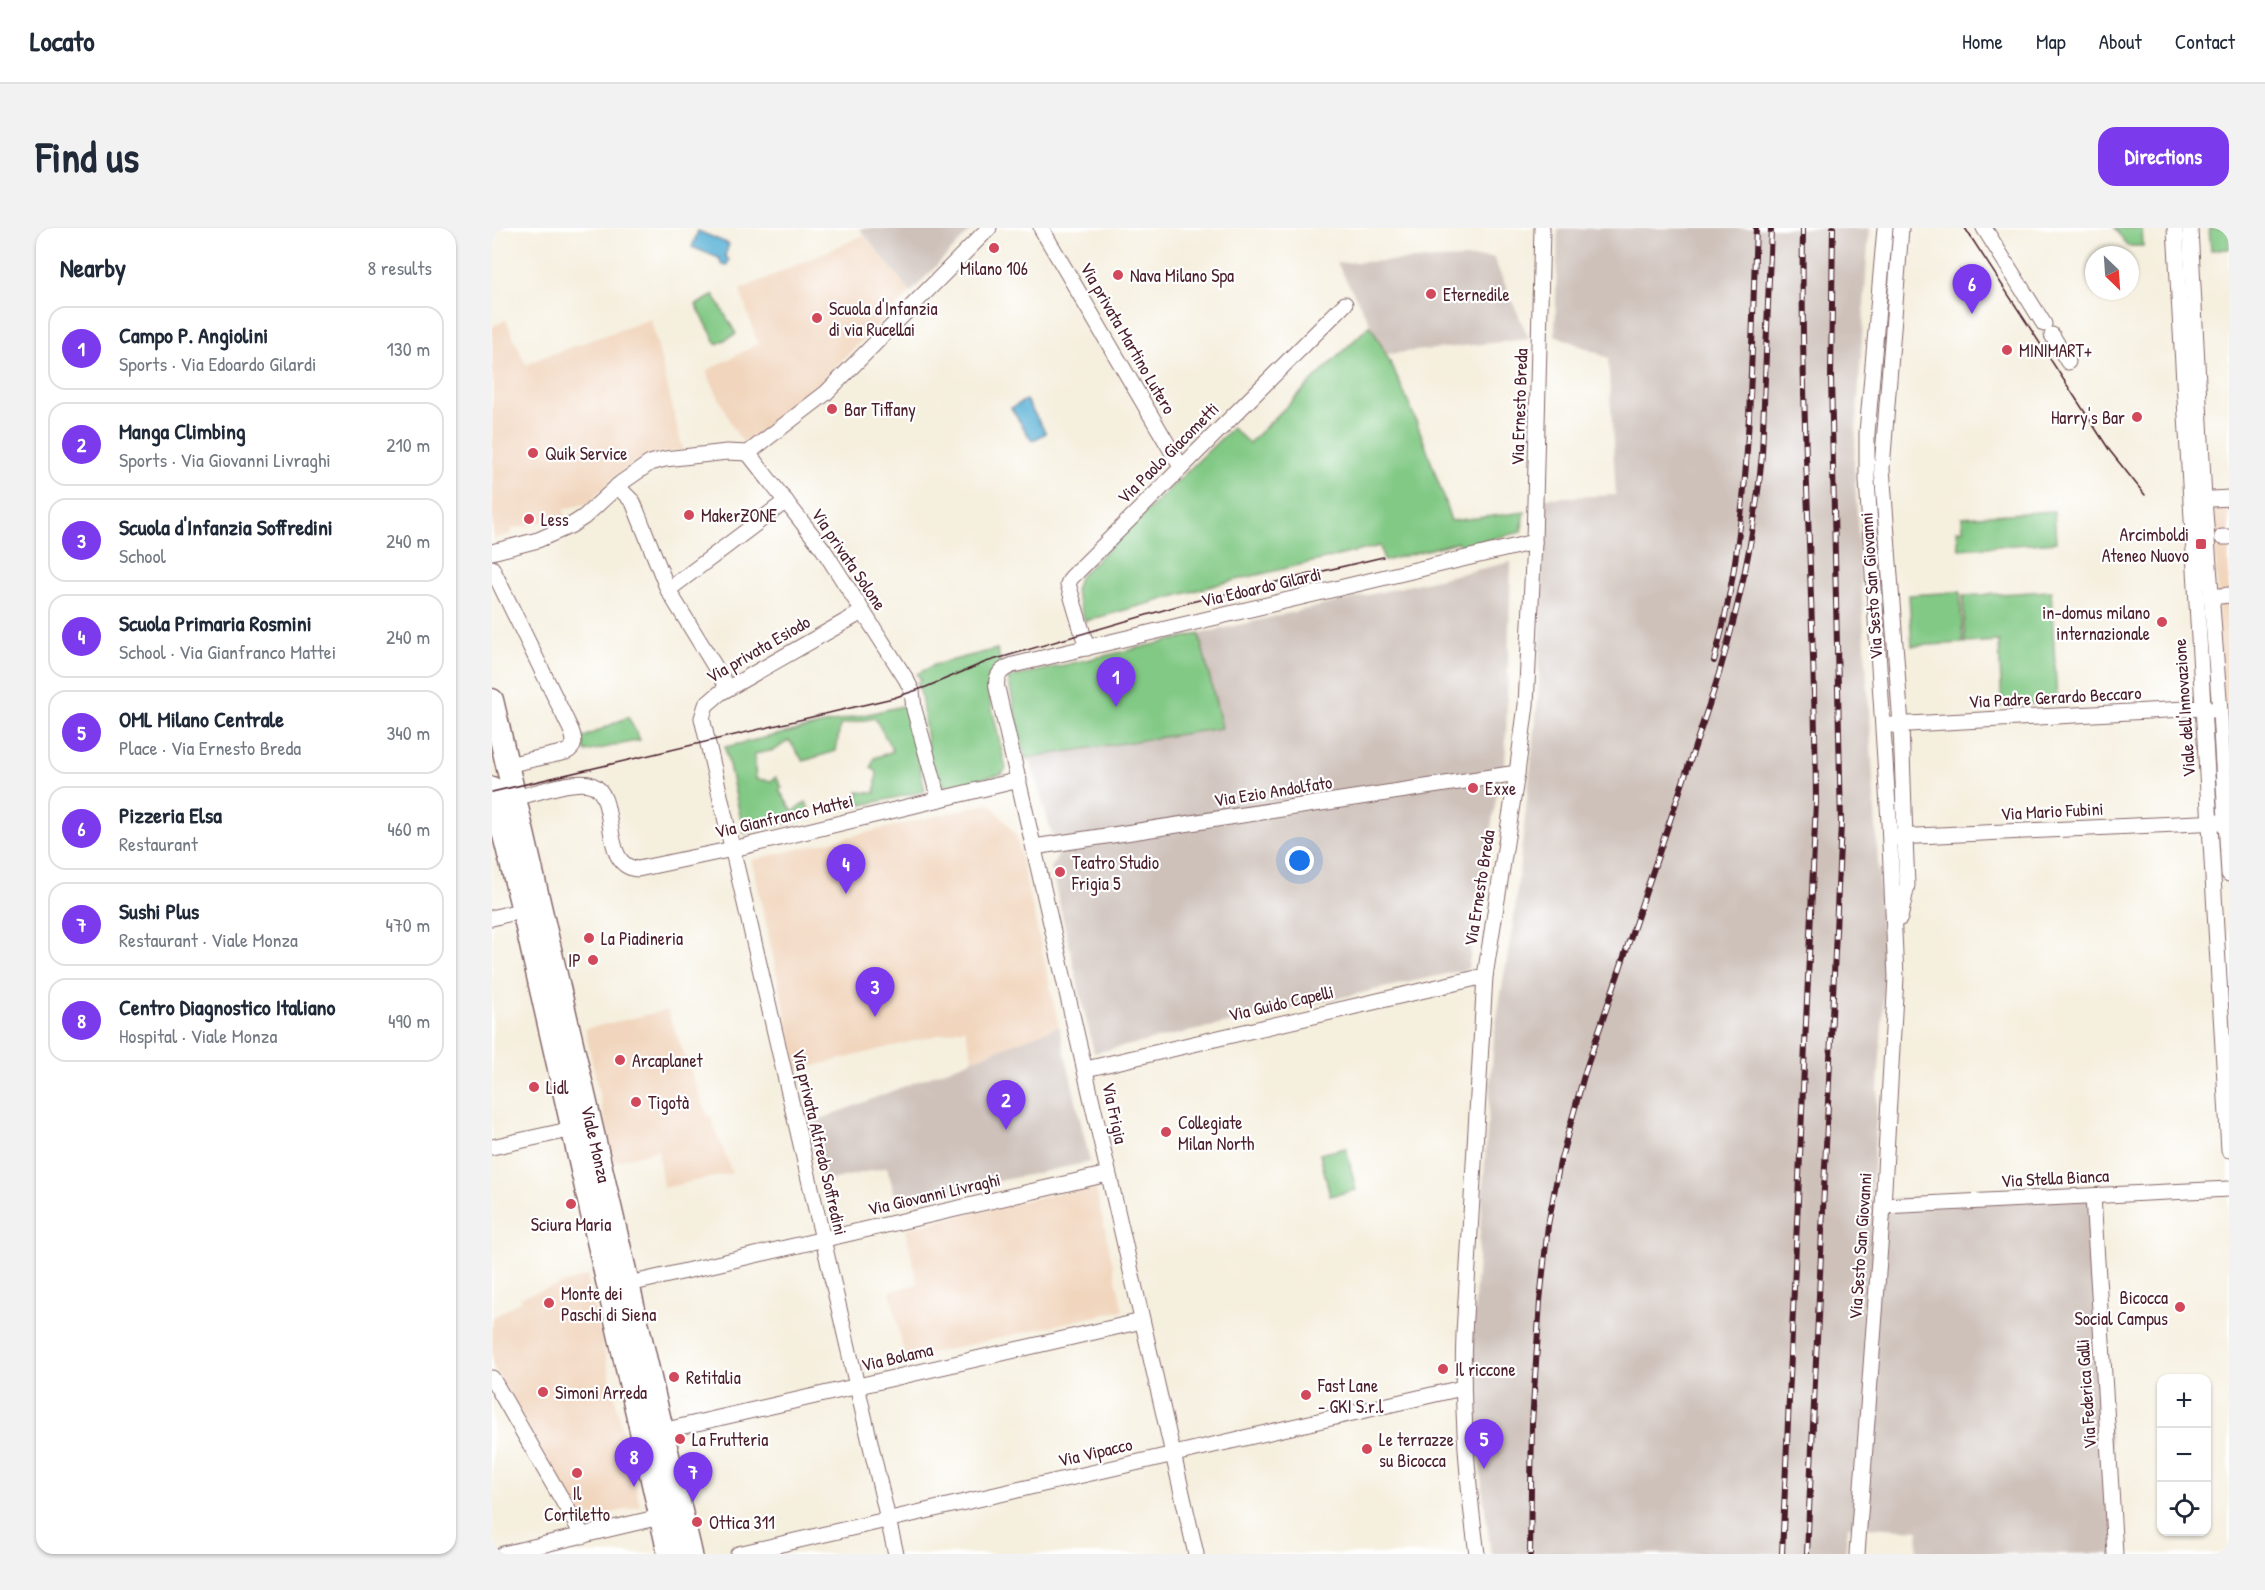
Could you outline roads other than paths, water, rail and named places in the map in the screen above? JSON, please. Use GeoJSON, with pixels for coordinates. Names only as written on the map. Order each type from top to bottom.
{"type":"FeatureCollection","features":[{"type":"Feature","properties":{"kind":"main road","name":"Viale Monza"},"geometry":{"type":"LineString","coordinates":[[492,700],[507,765],[501,796],[522,910],[573,1129],[670,1515],[690,1554]]}},
{"type":"Feature","properties":{"kind":"main road","name":"Viale Monza"},"geometry":{"type":"LineString","coordinates":[[501,796],[629,1284],[662,1431],[670,1515],[669,1554]]}},
{"type":"Feature","properties":{"kind":"street"},"geometry":{"type":"LineString","coordinates":[[492,552],[538,540],[564,529],[584,517],[617,486],[642,468],[658,460],[727,452],[748,453],[826,393],[989,228]]}},
{"type":"Feature","properties":{"kind":"street","name":"Via privata Martino Lutero"},"geometry":{"type":"LineString","coordinates":[[1041,228],[1181,467]]}},
{"type":"Feature","properties":{"kind":"street","name":"Via Ernesto Breda"},"geometry":{"type":"LineString","coordinates":[[1477,1554],[1470,1502],[1462,1388],[1485,976],[1526,704],[1534,542],[1542,228]]}},
{"type":"Feature","properties":{"kind":"street","name":"Via Sesto San Giovanni"},"geometry":{"type":"LineString","coordinates":[[1857,1554],[1883,1206],[1896,977],[1889,822],[1867,468],[1885,228]]}},
{"type":"Feature","properties":{"kind":"street","name":"Via Sesto San Giovanni"},"geometry":{"type":"LineString","coordinates":[[1895,941],[1907,885],[1900,724],[1882,468],[1901,228]]}},
{"type":"Feature","properties":{"kind":"street"},"geometry":{"type":"LineString","coordinates":[[1984,228],[2068,362]]}},
{"type":"Feature","properties":{"kind":"street","name":"Viale dell'Innovazione"},"geometry":{"type":"LineString","coordinates":[[2175,228],[2197,500],[2225,712],[2222,822],[2229,1150]]}},
{"type":"Feature","properties":{"kind":"street","name":"Viale dell'Innovazione"},"geometry":{"type":"LineString","coordinates":[[2190,228],[2203,708],[2229,874]]}},
{"type":"Feature","properties":{"kind":"street","name":"Via Paolo Giacometti"},"geometry":{"type":"LineString","coordinates":[[1087,648],[1068,584],[1071,578],[1345,304]]}},
{"type":"Feature","properties":{"kind":"street","name":"Via privata Solone"},"geometry":{"type":"LineString","coordinates":[[748,453],[823,549],[912,691],[914,708],[939,799]]}},
{"type":"Feature","properties":{"kind":"street"},"geometry":{"type":"LineString","coordinates":[[617,486],[633,502],[668,590],[728,688]]}},
{"type":"Feature","properties":{"kind":"street"},"geometry":{"type":"LineString","coordinates":[[2197,500],[2229,498]]}},
{"type":"Feature","properties":{"kind":"street"},"geometry":{"type":"LineString","coordinates":[[668,590],[786,501]]}},
{"type":"Feature","properties":{"kind":"street","name":"Via Edoardo Gilardi"},"geometry":{"type":"LineString","coordinates":[[999,675],[1009,666],[1534,542]]}},
{"type":"Feature","properties":{"kind":"street"},"geometry":{"type":"LineString","coordinates":[[492,568],[571,730],[574,743],[572,749],[566,752],[507,765]]}},
{"type":"Feature","properties":{"kind":"street"},"geometry":{"type":"LineString","coordinates":[[2211,597],[2229,595]]}},
{"type":"Feature","properties":{"kind":"street","name":"Via privata Esiodo"},"geometry":{"type":"LineString","coordinates":[[707,738],[702,718],[704,709],[712,699],[862,612]]}},
{"type":"Feature","properties":{"kind":"street","name":"Via Frigia"},"geometry":{"type":"LineString","coordinates":[[999,675],[996,685],[1196,1554]]}},
{"type":"Feature","properties":{"kind":"street","name":"Via Padre Gerardo Beccaro"},"geometry":{"type":"LineString","coordinates":[[1882,726],[2203,708],[2225,712]]}},
{"type":"Feature","properties":{"kind":"street","name":"Via privata Alfredo Soffredini"},"geometry":{"type":"LineString","coordinates":[[707,738],[896,1554]]}},
{"type":"Feature","properties":{"kind":"street","name":"Via Ezio Andolfato"},"geometry":{"type":"LineString","coordinates":[[1034,847],[1517,773]]}},
{"type":"Feature","properties":{"kind":"street","name":"Via Gianfranco Mattei"},"geometry":{"type":"LineString","coordinates":[[501,796],[568,785],[593,785],[599,790],[604,801],[613,840],[620,858],[628,866],[638,869],[733,849],[1019,780]]}},
{"type":"Feature","properties":{"kind":"street"},"geometry":{"type":"LineString","coordinates":[[1889,822],[1896,837],[1905,838]]}},
{"type":"Feature","properties":{"kind":"street","name":"Via Mario Fubini"},"geometry":{"type":"LineString","coordinates":[[1905,838],[2222,822]]}},
{"type":"Feature","properties":{"kind":"street"},"geometry":{"type":"LineString","coordinates":[[492,918],[522,910]]}},
{"type":"Feature","properties":{"kind":"street","name":"Via Guido Capelli"},"geometry":{"type":"LineString","coordinates":[[1086,1069],[1485,976]]}},
{"type":"Feature","properties":{"kind":"street"},"geometry":{"type":"LineString","coordinates":[[492,1147],[573,1129]]}},
{"type":"Feature","properties":{"kind":"street","name":"Via Giovanni Livraghi"},"geometry":{"type":"LineString","coordinates":[[629,1284],[1108,1174]]}},
{"type":"Feature","properties":{"kind":"street","name":"Via Stella Bianca"},"geometry":{"type":"LineString","coordinates":[[1883,1206],[2229,1189]]}},
{"type":"Feature","properties":{"kind":"street","name":"Via Federica Galli"},"geometry":{"type":"LineString","coordinates":[[2093,1196],[2115,1554]]}},
{"type":"Feature","properties":{"kind":"street","name":"Via Bolama"},"geometry":{"type":"LineString","coordinates":[[662,1431],[1142,1321]]}},
{"type":"Feature","properties":{"kind":"street"},"geometry":{"type":"LineString","coordinates":[[492,1378],[583,1536]]}},
{"type":"Feature","properties":{"kind":"street","name":"Via Vipacco"},"geometry":{"type":"LineString","coordinates":[[738,1554],[1462,1388]]}},
{"type":"Feature","properties":{"kind":"street"},"geometry":{"type":"LineString","coordinates":[[503,1554],[670,1515]]}},
{"type":"Feature","properties":{"kind":"water"},"geometry":{"type":"Polygon","coordinates":[[[698,231],[729,244],[725,256],[729,260],[727,265],[722,265],[719,258],[692,247],[698,231]]]}},
{"type":"Feature","properties":{"kind":"water"},"geometry":{"type":"Polygon","coordinates":[[[1026,400],[1046,433],[1032,441],[1011,408],[1026,400]]]}},
{"type":"Feature","properties":{"kind":"tram line"},"geometry":{"type":"LineString","coordinates":[[1965,228],[2110,451],[2145,495]]}},
{"type":"Feature","properties":{"kind":"tram line"},"geometry":{"type":"LineString","coordinates":[[492,792],[893,698],[986,662],[1191,602],[1383,557]]}},
{"type":"Feature","properties":{"kind":"railway"},"geometry":{"type":"LineString","coordinates":[[1714,661],[1727,608],[1743,500],[1750,392],[1756,228]]}},
{"type":"Feature","properties":{"kind":"railway"},"geometry":{"type":"LineString","coordinates":[[1530,1554],[1532,1423],[1540,1301],[1548,1225],[1560,1162],[1585,1072],[1713,693],[1738,604],[1755,515],[1762,454],[1771,228]]}},
{"type":"Feature","properties":{"kind":"railway"},"geometry":{"type":"LineString","coordinates":[[1782,1554],[1816,802],[1804,371],[1803,228]]}},
{"type":"Feature","properties":{"kind":"railway"},"geometry":{"type":"LineString","coordinates":[[1807,1554],[1841,823],[1831,377],[1833,228]]}},
{"type":"Feature","properties":{"kind":"place","name":"Milano 106"},"geometry":{"type":"Point","coordinates":[994,248]}},
{"type":"Feature","properties":{"kind":"place","name":"Nava Milano Spa"},"geometry":{"type":"Point","coordinates":[1118,275]}},
{"type":"Feature","properties":{"kind":"place","name":"Eternedile"},"geometry":{"type":"Point","coordinates":[1431,294]}},
{"type":"Feature","properties":{"kind":"place","name":"Pizzeria Elsa"},"geometry":{"type":"Point","coordinates":[1972,314]}},
{"type":"Feature","properties":{"kind":"place","name":"Scuola d'Infanzia di via Rucellai"},"geometry":{"type":"Point","coordinates":[817,318]}},
{"type":"Feature","properties":{"kind":"place","name":"MINIMART+"},"geometry":{"type":"Point","coordinates":[2007,350]}},
{"type":"Feature","properties":{"kind":"place","name":"Bar Tiffany"},"geometry":{"type":"Point","coordinates":[832,409]}},
{"type":"Feature","properties":{"kind":"place","name":"Harry's Bar"},"geometry":{"type":"Point","coordinates":[2137,417]}},
{"type":"Feature","properties":{"kind":"place","name":"Quik Service"},"geometry":{"type":"Point","coordinates":[533,453]}},
{"type":"Feature","properties":{"kind":"place","name":"MakerZONE"},"geometry":{"type":"Point","coordinates":[689,515]}},
{"type":"Feature","properties":{"kind":"place","name":"Less"},"geometry":{"type":"Point","coordinates":[529,519]}},
{"type":"Feature","properties":{"kind":"place","name":"Arcimboldi Ateneo Nuovo"},"geometry":{"type":"Point","coordinates":[2201,544]}},
{"type":"Feature","properties":{"kind":"place","name":"in-domus milano internazionale"},"geometry":{"type":"Point","coordinates":[2162,622]}},
{"type":"Feature","properties":{"kind":"place","name":"Campo P. Angiolini"},"geometry":{"type":"Point","coordinates":[1116,707]}},
{"type":"Feature","properties":{"kind":"place","name":"Exxe"},"geometry":{"type":"Point","coordinates":[1473,788]}},
{"type":"Feature","properties":{"kind":"place","name":"Teatro Studio Frigia 5"},"geometry":{"type":"Point","coordinates":[1060,872]}},
{"type":"Feature","properties":{"kind":"place","name":"Scuola Primaria Rosmini"},"geometry":{"type":"Point","coordinates":[846,894]}},
{"type":"Feature","properties":{"kind":"place","name":"La Piadineria"},"geometry":{"type":"Point","coordinates":[589,938]}},
{"type":"Feature","properties":{"kind":"place","name":"IP"},"geometry":{"type":"Point","coordinates":[593,960]}},
{"type":"Feature","properties":{"kind":"place","name":"Scuola d'Infanzia Soffredini"},"geometry":{"type":"Point","coordinates":[875,1017]}},
{"type":"Feature","properties":{"kind":"place","name":"Arcaplanet"},"geometry":{"type":"Point","coordinates":[620,1060]}},
{"type":"Feature","properties":{"kind":"place","name":"Lidl"},"geometry":{"type":"Point","coordinates":[534,1087]}},
{"type":"Feature","properties":{"kind":"place","name":"Tigotà"},"geometry":{"type":"Point","coordinates":[636,1102]}},
{"type":"Feature","properties":{"kind":"place","name":"Manga Climbing"},"geometry":{"type":"Point","coordinates":[1006,1130]}},
{"type":"Feature","properties":{"kind":"place","name":"Collegiate Milan North"},"geometry":{"type":"Point","coordinates":[1166,1132]}},
{"type":"Feature","properties":{"kind":"place","name":"Sciura Maria"},"geometry":{"type":"Point","coordinates":[571,1204]}},
{"type":"Feature","properties":{"kind":"place","name":"Monte dei Paschi di Siena"},"geometry":{"type":"Point","coordinates":[549,1303]}},
{"type":"Feature","properties":{"kind":"place","name":"Bicocca Social Campus"},"geometry":{"type":"Point","coordinates":[2180,1307]}},
{"type":"Feature","properties":{"kind":"place","name":"Il riccone"},"geometry":{"type":"Point","coordinates":[1443,1369]}},
{"type":"Feature","properties":{"kind":"place","name":"Retitalia"},"geometry":{"type":"Point","coordinates":[674,1377]}},
{"type":"Feature","properties":{"kind":"place","name":"Simoni Arreda"},"geometry":{"type":"Point","coordinates":[543,1392]}},
{"type":"Feature","properties":{"kind":"place","name":"Fast Lane - GKI S.r.l"},"geometry":{"type":"Point","coordinates":[1306,1395]}},
{"type":"Feature","properties":{"kind":"place","name":"La Frutteria"},"geometry":{"type":"Point","coordinates":[680,1439]}},
{"type":"Feature","properties":{"kind":"place","name":"Le terrazze su Bicocca"},"geometry":{"type":"Point","coordinates":[1367,1449]}},
{"type":"Feature","properties":{"kind":"place","name":"OML Milano Centrale"},"geometry":{"type":"Point","coordinates":[1484,1469]}},
{"type":"Feature","properties":{"kind":"place","name":"Il Cortiletto"},"geometry":{"type":"Point","coordinates":[577,1473]}},
{"type":"Feature","properties":{"kind":"place","name":"Centro Diagnostico Italiano"},"geometry":{"type":"Point","coordinates":[634,1487]}},
{"type":"Feature","properties":{"kind":"place","name":"Sushi Plus"},"geometry":{"type":"Point","coordinates":[693,1502]}},
{"type":"Feature","properties":{"kind":"place","name":"Ottica 311"},"geometry":{"type":"Point","coordinates":[697,1522]}}]}
